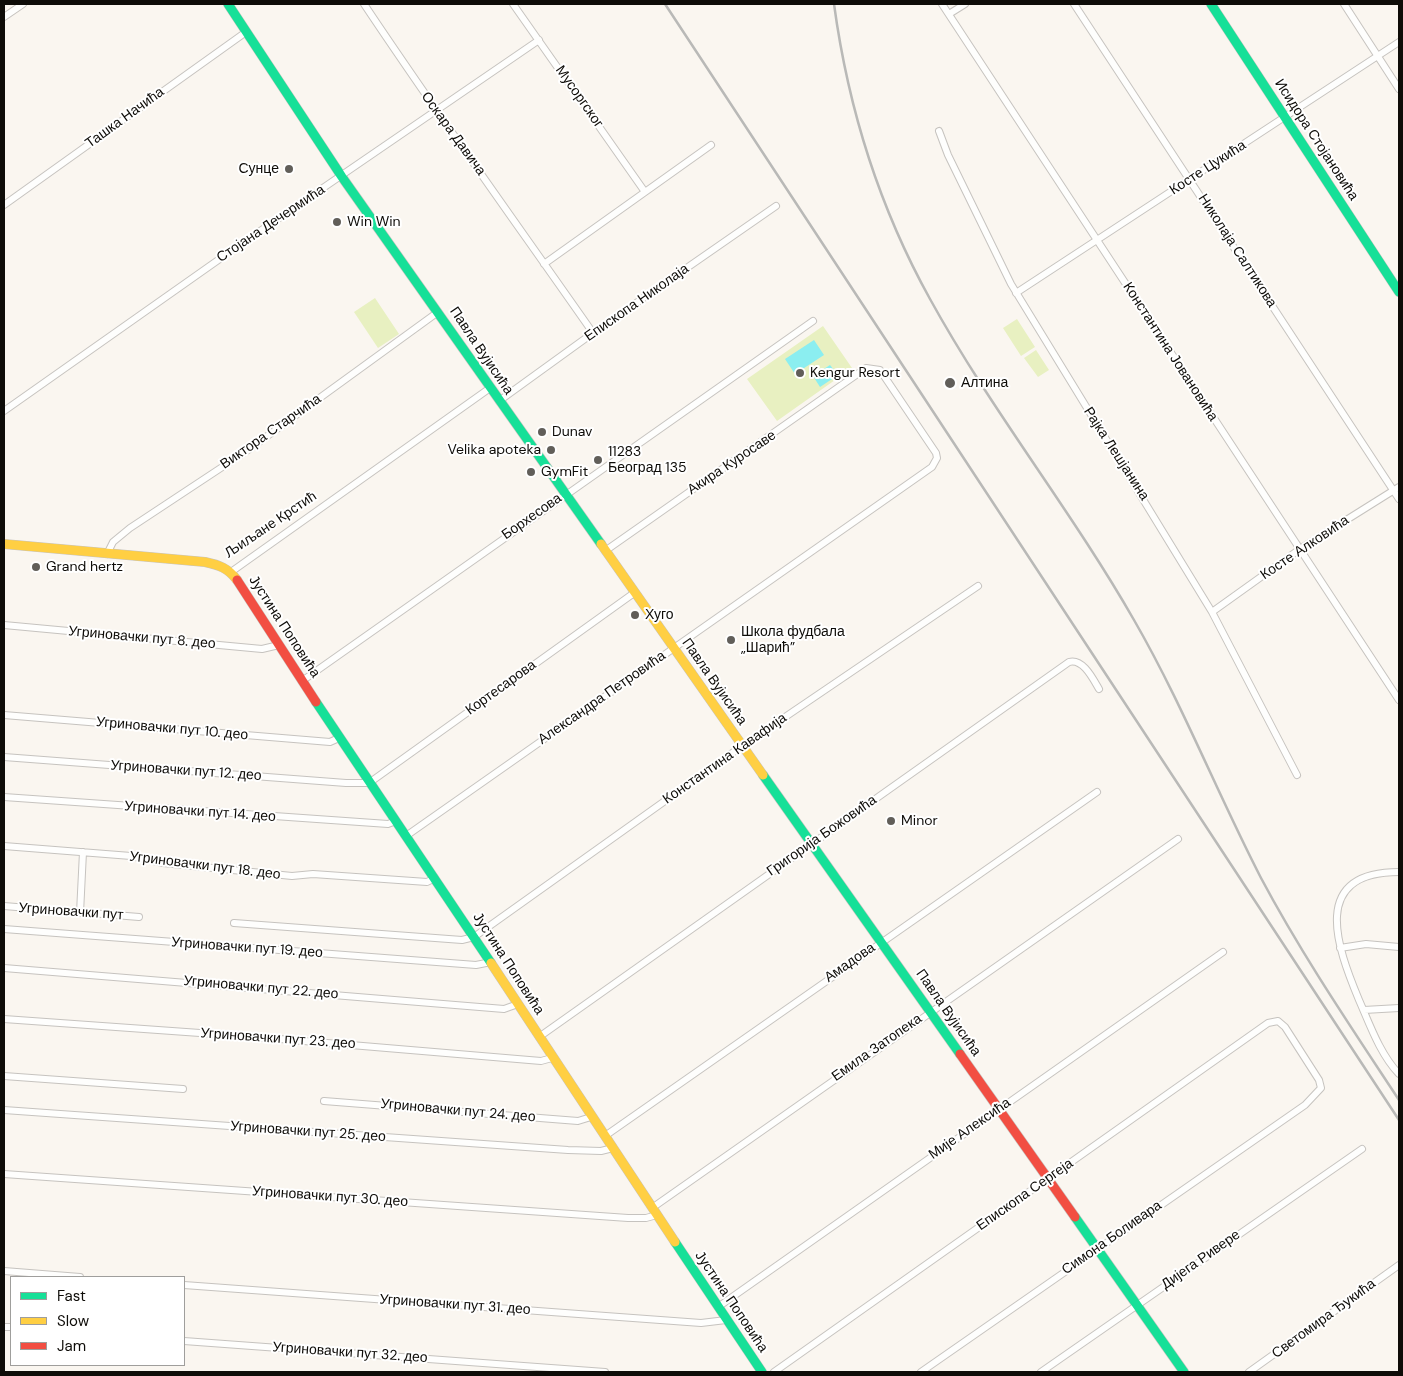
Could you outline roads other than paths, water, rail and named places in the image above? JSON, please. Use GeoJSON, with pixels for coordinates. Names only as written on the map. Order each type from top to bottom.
{"type":"FeatureCollection","features":[{"type":"Feature","properties":{"kind":"street"},"geometry":{"type":"LineString","coordinates":[[4,17],[23,4]]}},
{"type":"Feature","properties":{"kind":"street","name":"Павла Вујисића"},"geometry":{"type":"LineString","coordinates":[[228,4],[342,177],[810,844],[1184,1372]]}},
{"type":"Feature","properties":{"kind":"street","name":"Оскара Давича"},"geometry":{"type":"LineString","coordinates":[[364,4],[436,112],[483,175],[593,333]]}},
{"type":"Feature","properties":{"kind":"street","name":"Мусоргског"},"geometry":{"type":"LineString","coordinates":[[512,4],[645,192]]}},
{"type":"Feature","properties":{"kind":"street","name":"Константина Јовановића"},"geometry":{"type":"LineString","coordinates":[[942,4],[1399,700]]}},
{"type":"Feature","properties":{"kind":"street"},"geometry":{"type":"LineString","coordinates":[[949,14],[965,4]]}},
{"type":"Feature","properties":{"kind":"street","name":"Николаја Салтикова"},"geometry":{"type":"LineString","coordinates":[[1074,4],[1396,489],[1399,499]]}},
{"type":"Feature","properties":{"kind":"street","name":"Исидора Стојановића"},"geometry":{"type":"LineString","coordinates":[[1211,4],[1399,292]]}},
{"type":"Feature","properties":{"kind":"street"},"geometry":{"type":"LineString","coordinates":[[1344,4],[1399,88]]}},
{"type":"Feature","properties":{"kind":"street","name":"Ташка Начића"},"geometry":{"type":"LineString","coordinates":[[4,205],[246,32]]}},
{"type":"Feature","properties":{"kind":"street","name":"Стојана Дечермића"},"geometry":{"type":"LineString","coordinates":[[4,411],[231,251],[342,177],[539,40]]}},
{"type":"Feature","properties":{"kind":"street","name":"Косте Цукића"},"geometry":{"type":"LineString","coordinates":[[1016,293],[1399,42]]}},
{"type":"Feature","properties":{"kind":"street","name":"Рајка Лешјанина"},"geometry":{"type":"LineString","coordinates":[[939,131],[948,154],[1016,293],[1212,612],[1297,775]]}},
{"type":"Feature","properties":{"kind":"street"},"geometry":{"type":"LineString","coordinates":[[544,264],[711,145]]}},
{"type":"Feature","properties":{"kind":"street","name":"Епископа Николаја"},"geometry":{"type":"LineString","coordinates":[[499,401],[776,206]]}},
{"type":"Feature","properties":{"kind":"street","name":"Виктора Старчића"},"geometry":{"type":"LineString","coordinates":[[108,554],[113,542],[130,528],[248,450],[438,312]]}},
{"type":"Feature","properties":{"kind":"street","name":"Борхесова"},"geometry":{"type":"LineString","coordinates":[[302,681],[564,494],[813,321]]}},
{"type":"Feature","properties":{"kind":"street","name":"Александра Петровића"},"geometry":{"type":"LineString","coordinates":[[406,836],[921,475],[935,463],[936,453],[880,370],[866,368],[857,374]]}},
{"type":"Feature","properties":{"kind":"street","name":"Акира Куросаве"},"geometry":{"type":"LineString","coordinates":[[605,550],[776,433],[857,374]]}},
{"type":"Feature","properties":{"kind":"street","name":"Љиљане Крстић"},"geometry":{"type":"LineString","coordinates":[[4,544],[205,562],[221,566],[231,572],[490,388]]}},
{"type":"Feature","properties":{"kind":"street","name":"Косте Алковића"},"geometry":{"type":"LineString","coordinates":[[1212,612],[1300,549],[1396,489]]}},
{"type":"Feature","properties":{"kind":"street","name":"Јустина Поповића"},"geometry":{"type":"LineString","coordinates":[[231,572],[339,738],[435,878],[591,1117],[762,1372]]}},
{"type":"Feature","properties":{"kind":"street","name":"Константина Кавафија"},"geometry":{"type":"LineString","coordinates":[[474,937],[742,746],[978,586]]}},
{"type":"Feature","properties":{"kind":"street","name":"Кортесарова"},"geometry":{"type":"LineString","coordinates":[[369,783],[634,593]]}},
{"type":"Feature","properties":{"kind":"street","name":"Угриновачки пут 8. део"},"geometry":{"type":"LineString","coordinates":[[4,626],[262,649],[279,645]]}},
{"type":"Feature","properties":{"kind":"street","name":"Григорија Божовића"},"geometry":{"type":"LineString","coordinates":[[539,1037],[1069,662],[1081,664],[1099,689]]}},
{"type":"Feature","properties":{"kind":"street","name":"Угриновачки пут 10. део"},"geometry":{"type":"LineString","coordinates":[[4,715],[330,742],[339,738]]}},
{"type":"Feature","properties":{"kind":"street","name":"Угриновачки пут 12. део"},"geometry":{"type":"LineString","coordinates":[[4,758],[346,784],[369,783]]}},
{"type":"Feature","properties":{"kind":"street","name":"Амадова"},"geometry":{"type":"LineString","coordinates":[[605,1136],[1097,792]]}},
{"type":"Feature","properties":{"kind":"street","name":"Угриновачки пут 14. део"},"geometry":{"type":"LineString","coordinates":[[4,797],[388,824],[396,821]]}},
{"type":"Feature","properties":{"kind":"street","name":"Емила Затопека"},"geometry":{"type":"LineString","coordinates":[[654,1211],[930,1011],[1178,839]]}},
{"type":"Feature","properties":{"kind":"street","name":"Угриновачки пут 18. део"},"geometry":{"type":"LineString","coordinates":[[4,846],[138,857],[163,863],[285,876],[313,874],[428,882],[435,878]]}},
{"type":"Feature","properties":{"kind":"street"},"geometry":{"type":"LineString","coordinates":[[80,912],[83,852]]}},
{"type":"Feature","properties":{"kind":"street"},"geometry":{"type":"LineString","coordinates":[[1399,872],[1363,879],[1345,891],[1337,921],[1340,948],[1364,1010],[1380,1046],[1399,1074]]}},
{"type":"Feature","properties":{"kind":"street","name":"Угриновачки пут"},"geometry":{"type":"LineString","coordinates":[[4,906],[138,917]]}},
{"type":"Feature","properties":{"kind":"street"},"geometry":{"type":"LineString","coordinates":[[234,923],[462,940],[474,937]]}},
{"type":"Feature","properties":{"kind":"street","name":"Угриновачки пут 19. део"},"geometry":{"type":"LineString","coordinates":[[4,929],[476,965],[490,962]]}},
{"type":"Feature","properties":{"kind":"street"},"geometry":{"type":"LineString","coordinates":[[1340,948],[1366,944],[1399,947]]}},
{"type":"Feature","properties":{"kind":"street","name":"Мије Алексића"},"geometry":{"type":"LineString","coordinates":[[718,1307],[1223,952]]}},
{"type":"Feature","properties":{"kind":"street","name":"Угриновачки пут 22. део"},"geometry":{"type":"LineString","coordinates":[[4,968],[504,1009],[518,1004]]}},
{"type":"Feature","properties":{"kind":"street"},"geometry":{"type":"LineString","coordinates":[[1364,1010],[1399,1008]]}},
{"type":"Feature","properties":{"kind":"street","name":"Угриновачки пут 23. део"},"geometry":{"type":"LineString","coordinates":[[4,1019],[256,1037],[541,1061],[552,1058]]}},
{"type":"Feature","properties":{"kind":"street","name":"Симона Боливара"},"geometry":{"type":"LineString","coordinates":[[921,1372],[1305,1106],[1320,1091],[1320,1084],[1285,1027],[1278,1021]]}},
{"type":"Feature","properties":{"kind":"street","name":"Епископа Сергеја"},"geometry":{"type":"LineString","coordinates":[[774,1372],[1268,1023],[1278,1021]]}},
{"type":"Feature","properties":{"kind":"street"},"geometry":{"type":"LineString","coordinates":[[4,1076],[183,1089]]}},
{"type":"Feature","properties":{"kind":"street","name":"Угриновачки пут 24. део"},"geometry":{"type":"LineString","coordinates":[[324,1101],[578,1121],[591,1117]]}},
{"type":"Feature","properties":{"kind":"street","name":"Угриновачки пут 25. део"},"geometry":{"type":"LineString","coordinates":[[4,1110],[568,1150],[601,1152],[613,1148]]}},
{"type":"Feature","properties":{"kind":"street","name":"Дијега Ривере"},"geometry":{"type":"LineString","coordinates":[[1041,1372],[1362,1148]]}},
{"type":"Feature","properties":{"kind":"street","name":"Угриновачки пут 30. део"},"geometry":{"type":"LineString","coordinates":[[4,1174],[628,1218],[646,1218],[654,1211]]}},
{"type":"Feature","properties":{"kind":"street","name":"Светомира Ђукића"},"geometry":{"type":"LineString","coordinates":[[1249,1372],[1399,1264]]}},
{"type":"Feature","properties":{"kind":"street"},"geometry":{"type":"LineString","coordinates":[[4,1272],[65,1276]]}},
{"type":"Feature","properties":{"kind":"street","name":"Угриновачки пут 31. део"},"geometry":{"type":"LineString","coordinates":[[185,1285],[691,1322],[712,1323],[726,1320]]}},
{"type":"Feature","properties":{"kind":"street","name":"Угриновачки пут 32. део"},"geometry":{"type":"LineString","coordinates":[[185,1341],[605,1372]]}},
{"type":"Feature","properties":{"kind":"water"},"geometry":{"type":"Polygon","coordinates":[[[814,340],[824,355],[795,374],[785,359],[814,340]]]}},
{"type":"Feature","properties":{"kind":"water"},"geometry":{"type":"Polygon","coordinates":[[[830,365],[838,375],[820,387],[813,376],[830,365]]]}},
{"type":"Feature","properties":{"kind":"railway"},"geometry":{"type":"LineString","coordinates":[[665,4],[1399,1120]]}},
{"type":"Feature","properties":{"kind":"railway"},"geometry":{"type":"LineString","coordinates":[[834,4],[848,81],[868,156],[895,229],[930,299],[979,381],[1110,579],[1168,683],[1245,846],[1277,907],[1327,991],[1399,1100]]}},
{"type":"Feature","properties":{"kind":"place","name":"Сунце"},"geometry":{"type":"Point","coordinates":[289,169]}},
{"type":"Feature","properties":{"kind":"place","name":"Win Win"},"geometry":{"type":"Point","coordinates":[337,222]}},
{"type":"Feature","properties":{"kind":"place","name":"Kengur Resort"},"geometry":{"type":"Point","coordinates":[800,373]}},
{"type":"Feature","properties":{"kind":"place","name":"Алтина"},"geometry":{"type":"Point","coordinates":[950,383]}},
{"type":"Feature","properties":{"kind":"place","name":"Dunav"},"geometry":{"type":"Point","coordinates":[542,432]}},
{"type":"Feature","properties":{"kind":"place","name":"Velika apoteka"},"geometry":{"type":"Point","coordinates":[551,450]}},
{"type":"Feature","properties":{"kind":"place","name":"11283 Београд 135"},"geometry":{"type":"Point","coordinates":[598,460]}},
{"type":"Feature","properties":{"kind":"place","name":"GymFit"},"geometry":{"type":"Point","coordinates":[531,472]}},
{"type":"Feature","properties":{"kind":"place","name":"Grand hertz"},"geometry":{"type":"Point","coordinates":[36,567]}},
{"type":"Feature","properties":{"kind":"place","name":"Хуго"},"geometry":{"type":"Point","coordinates":[635,615]}},
{"type":"Feature","properties":{"kind":"place","name":"Школа фудбала „Шарић”"},"geometry":{"type":"Point","coordinates":[731,640]}},
{"type":"Feature","properties":{"kind":"place","name":"Minor"},"geometry":{"type":"Point","coordinates":[891,821]}}]}
